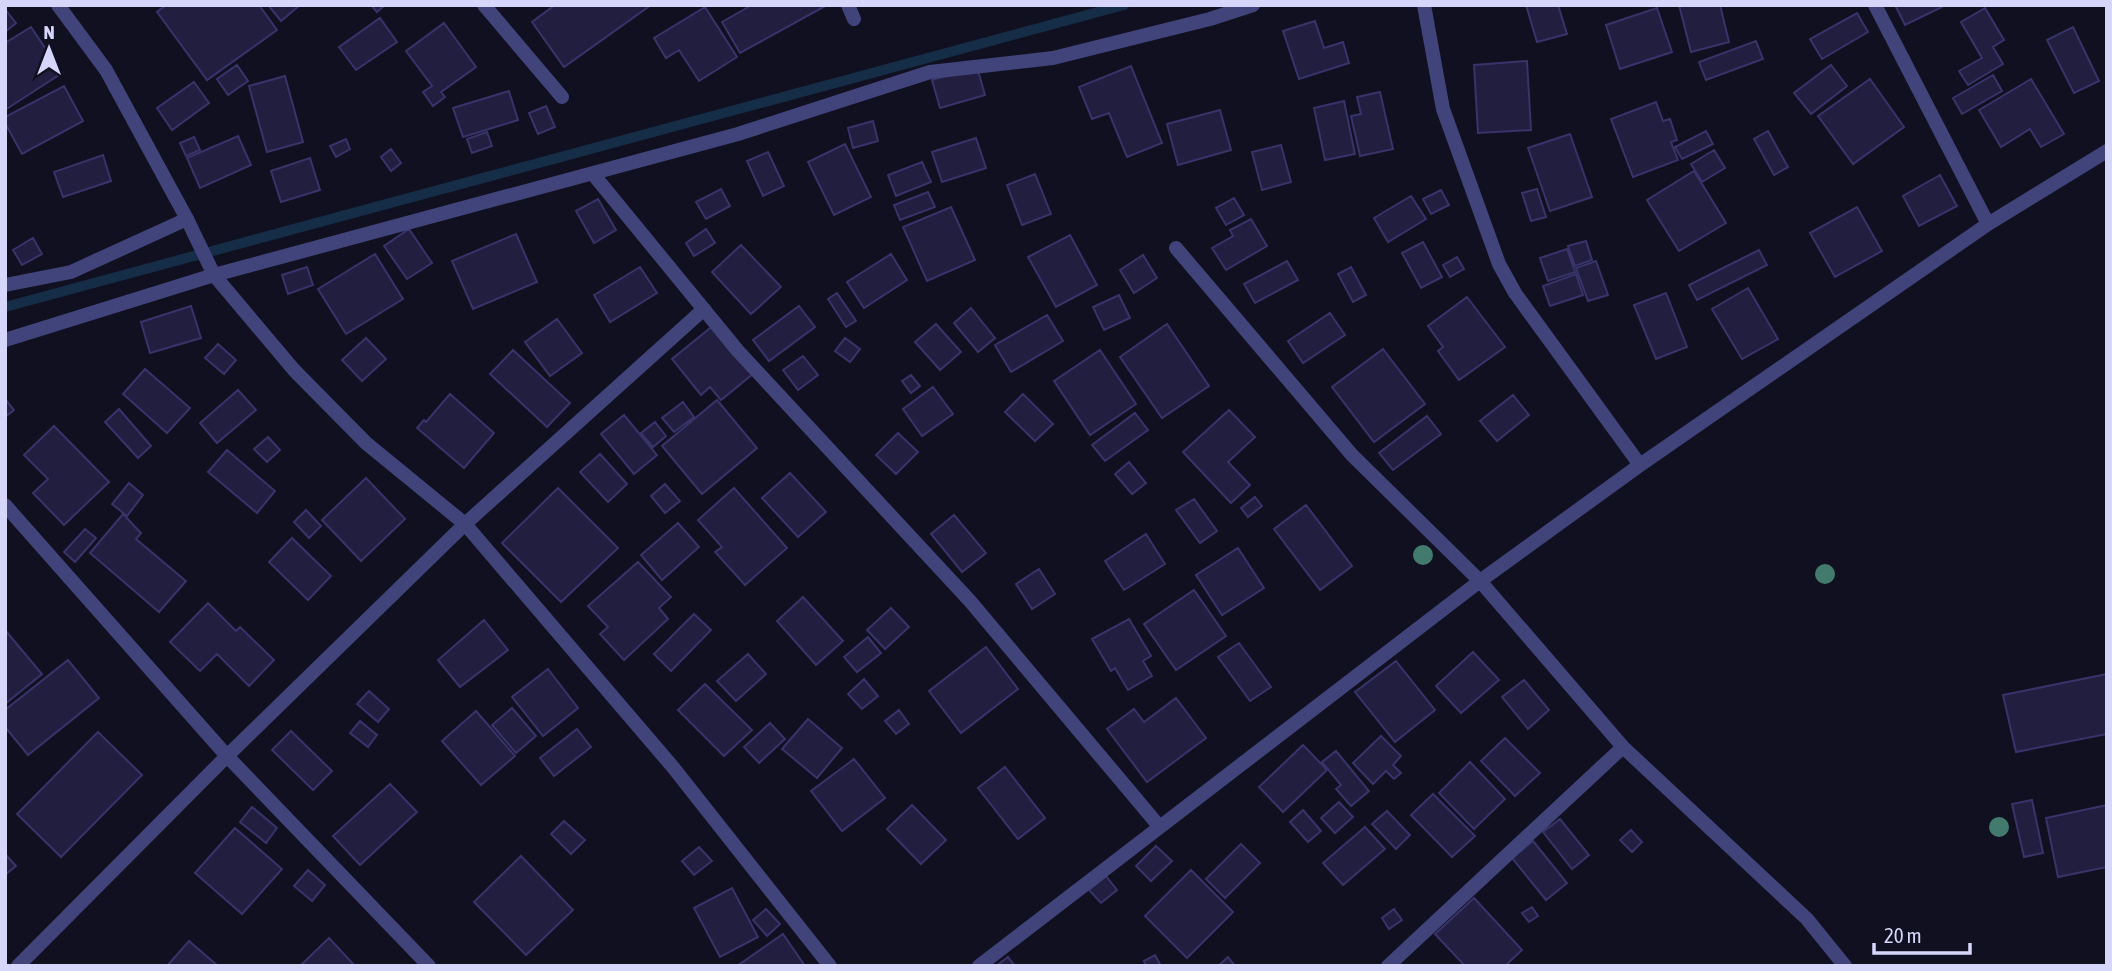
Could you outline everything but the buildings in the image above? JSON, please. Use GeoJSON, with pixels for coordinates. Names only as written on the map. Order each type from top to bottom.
{"type":"FeatureCollection","features":[{"type":"Feature","properties":{"kind":"street"},"geometry":{"type":"LineString","coordinates":[[58,5],[106,70],[214,275],[294,370],[366,443],[465,524],[671,766],[830,966]]}},
{"type":"Feature","properties":{"kind":"street"},"geometry":{"type":"LineString","coordinates":[[484,5],[562,97]]}},
{"type":"Feature","properties":{"kind":"street"},"geometry":{"type":"LineString","coordinates":[[848,5],[855,19]]}},
{"type":"Feature","properties":{"kind":"street"},"geometry":{"type":"LineString","coordinates":[[5,340],[214,275],[738,134],[930,72],[1054,58],[1210,19],[1254,5]]}},
{"type":"Feature","properties":{"kind":"street"},"geometry":{"type":"LineString","coordinates":[[1424,5],[1443,109],[1499,264],[1515,293],[1640,465]]}},
{"type":"Feature","properties":{"kind":"street"},"geometry":{"type":"LineString","coordinates":[[1875,5],[1989,224]]}},
{"type":"Feature","properties":{"kind":"street"},"geometry":{"type":"LineString","coordinates":[[979,966],[1480,581],[1640,465],[1989,224],[2107,151]]}},
{"type":"Feature","properties":{"kind":"street"},"geometry":{"type":"LineString","coordinates":[[593,174],[738,351],[970,601],[1159,826]]}},
{"type":"Feature","properties":{"kind":"street"},"geometry":{"type":"LineString","coordinates":[[5,285],[72,272],[190,225]]}},
{"type":"Feature","properties":{"kind":"street"},"geometry":{"type":"LineString","coordinates":[[1176,248],[1352,455],[1480,581],[1623,747],[1807,919],[1845,966]]}},
{"type":"Feature","properties":{"kind":"street"},"geometry":{"type":"LineString","coordinates":[[18,966],[227,756],[465,524],[704,309]]}},
{"type":"Feature","properties":{"kind":"street"},"geometry":{"type":"LineString","coordinates":[[5,505],[227,756],[429,966]]}},
{"type":"Feature","properties":{"kind":"street"},"geometry":{"type":"LineString","coordinates":[[1388,966],[1623,747]]}},
{"type":"Feature","properties":{"kind":"waterway"},"geometry":{"type":"LineString","coordinates":[[5,307],[1124,5]]}}]}
